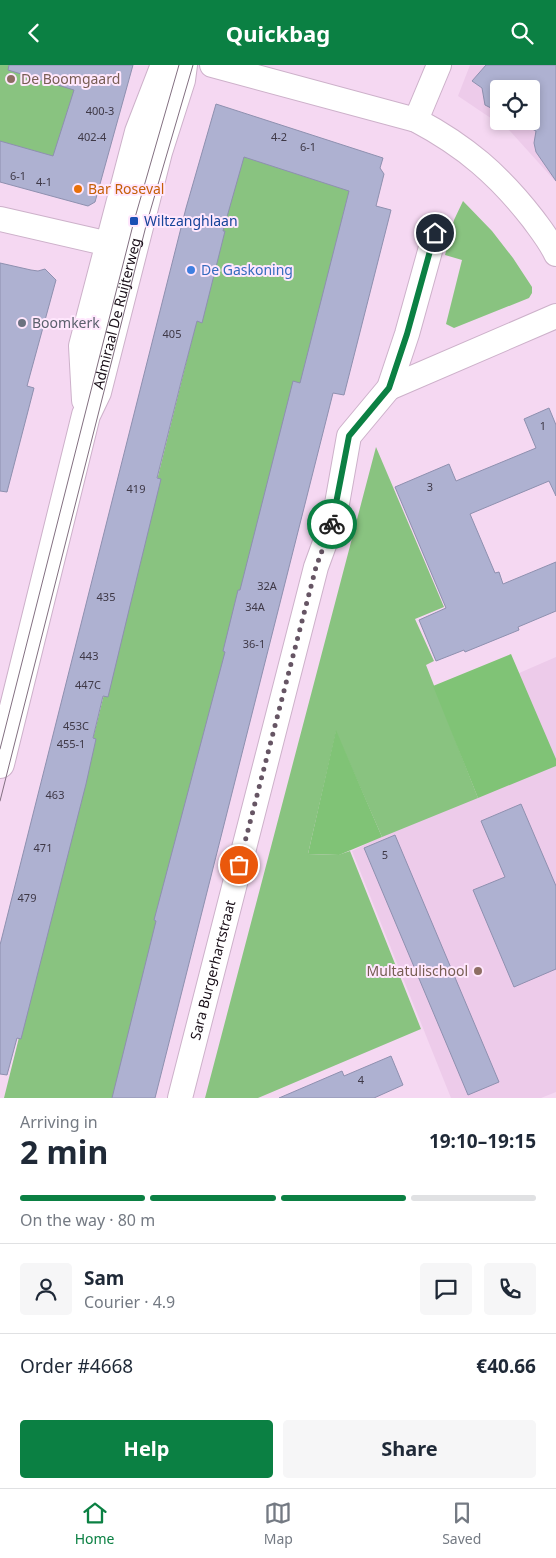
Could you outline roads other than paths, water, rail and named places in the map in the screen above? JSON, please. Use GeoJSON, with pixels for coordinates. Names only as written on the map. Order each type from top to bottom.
{"type":"FeatureCollection","features":[{"type":"Feature","properties":{"kind":"street","name":"Admiraal De Ruijterweg"},"geometry":{"type":"LineString","coordinates":[[86,415],[83,346],[139,132],[162,70],[170,65]]}},
{"type":"Feature","properties":{"kind":"street","name":"Admiraal De Ruijterweg"},"geometry":{"type":"LineString","coordinates":[[0,764],[86,415],[97,392],[158,152],[181,80],[183,65]]}},
{"type":"Feature","properties":{"kind":"street"},"geometry":{"type":"LineString","coordinates":[[212,65],[416,120],[477,158],[512,192],[551,243],[556,254]]}},
{"type":"Feature","properties":{"kind":"street"},"geometry":{"type":"LineString","coordinates":[[416,120],[438,65]]}},
{"type":"Feature","properties":{"kind":"street"},"geometry":{"type":"LineString","coordinates":[[0,219],[109,244]]}},
{"type":"Feature","properties":{"kind":"street","name":"Sara Burgerhartstraat"},"geometry":{"type":"LineString","coordinates":[[180,1098],[316,567],[335,515],[349,436],[389,388],[407,334],[435,233]]}},
{"type":"Feature","properties":{"kind":"street","name":"Sara Burgerhartstraat"},"geometry":{"type":"LineString","coordinates":[[389,388],[556,316]]}},
{"type":"Feature","properties":{"kind":"tram line"},"geometry":{"type":"LineString","coordinates":[[0,749],[134,221],[179,65]]}},
{"type":"Feature","properties":{"kind":"tram line"},"geometry":{"type":"LineString","coordinates":[[0,801],[147,222],[193,65]]}},
{"type":"Feature","properties":{"kind":"place","name":"De Boomgaard"},"geometry":{"type":"Point","coordinates":[11,79]}},
{"type":"Feature","properties":{"kind":"place","name":"Bar Roseval"},"geometry":{"type":"Point","coordinates":[78,189]}},
{"type":"Feature","properties":{"kind":"place","name":"Wiltzanghlaan"},"geometry":{"type":"Point","coordinates":[134,221]}},
{"type":"Feature","properties":{"kind":"place","name":"De Gaskoning"},"geometry":{"type":"Point","coordinates":[191,270]}},
{"type":"Feature","properties":{"kind":"place","name":"Boomkerk"},"geometry":{"type":"Point","coordinates":[22,323]}},
{"type":"Feature","properties":{"kind":"place","name":"Multatulischool"},"geometry":{"type":"Point","coordinates":[478,971]}}]}
